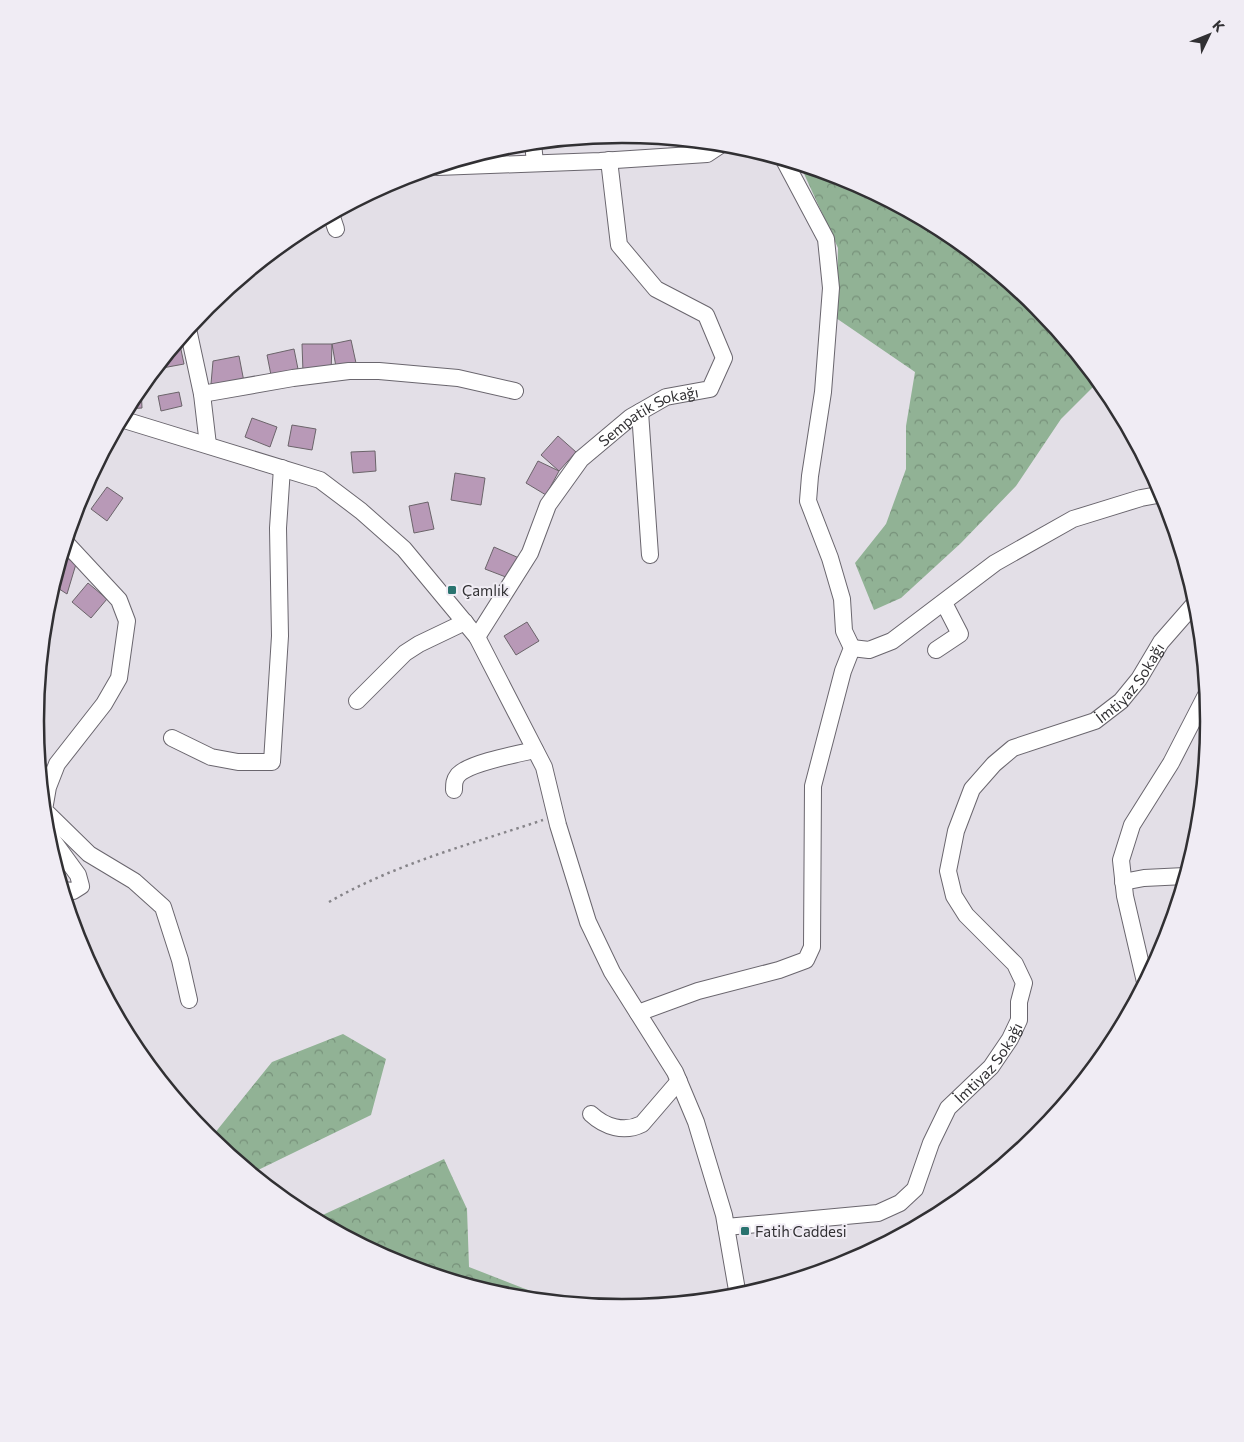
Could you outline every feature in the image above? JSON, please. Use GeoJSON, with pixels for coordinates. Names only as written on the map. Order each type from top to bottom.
{"type":"FeatureCollection","features":[{"type":"Feature","properties":{"kind":"street"},"geometry":{"type":"LineString","coordinates":[[534,150],[535,163]]}},
{"type":"Feature","properties":{"kind":"street"},"geometry":{"type":"LineString","coordinates":[[459,166],[706,154],[712,150]]}},
{"type":"Feature","properties":{"kind":"street","name":"Sempatik Sokağı"},"geometry":{"type":"LineString","coordinates":[[477,637],[530,553],[548,505],[581,459],[631,417],[666,397],[710,389],[724,358],[706,315],[656,289],[618,245],[609,160]]}},
{"type":"Feature","properties":{"kind":"street"},"geometry":{"type":"LineString","coordinates":[[638,1013],[698,991],[778,970],[806,960],[812,947],[813,786],[843,671],[852,648],[844,631],[842,599],[830,558],[808,501],[823,392],[830,296],[826,239],[788,167]]}},
{"type":"Feature","properties":{"kind":"street"},"geometry":{"type":"LineString","coordinates":[[190,337],[202,394],[208,445]]}},
{"type":"Feature","properties":{"kind":"street"},"geometry":{"type":"LineString","coordinates":[[202,394],[331,372],[359,371],[458,378],[514,391]]}},
{"type":"Feature","properties":{"kind":"street"},"geometry":{"type":"LineString","coordinates":[[640,412],[650,555]]}},
{"type":"Feature","properties":{"kind":"street"},"geometry":{"type":"LineString","coordinates":[[128,421],[320,480],[361,511],[404,549],[477,637],[544,767],[556,815],[588,922],[612,972],[675,1072],[696,1122],[724,1215],[737,1288]]}},
{"type":"Feature","properties":{"kind":"street"},"geometry":{"type":"LineString","coordinates":[[172,738],[211,757],[238,762],[272,762],[280,636],[278,528],[282,468]]}},
{"type":"Feature","properties":{"kind":"street"},"geometry":{"type":"LineString","coordinates":[[852,648],[869,650],[892,641],[944,604],[995,563],[1073,519],[1154,496]]}},
{"type":"Feature","properties":{"kind":"street"},"geometry":{"type":"LineString","coordinates":[[48,787],[57,764],[104,704],[119,678],[126,621],[119,600],[70,547]]}},
{"type":"Feature","properties":{"kind":"street"},"geometry":{"type":"LineString","coordinates":[[936,650],[960,634],[944,604]]}},
{"type":"Feature","properties":{"kind":"street","name":"İmtiyaz Sokağı"},"geometry":{"type":"LineString","coordinates":[[726,1227],[878,1214],[900,1203],[914,1189],[930,1142],[948,1108],[990,1067],[1010,1039],[1018,1020],[1019,1002],[1024,984],[1016,964],[966,915],[954,896],[948,871],[956,832],[972,789],[994,764],[1013,748],[1096,721],[1121,701],[1138,680],[1161,642],[1189,610]]}},
{"type":"Feature","properties":{"kind":"street"},"geometry":{"type":"LineString","coordinates":[[357,701],[405,653],[419,644],[465,622]]}},
{"type":"Feature","properties":{"kind":"street"},"geometry":{"type":"LineString","coordinates":[[1143,973],[1125,896],[1121,860],[1132,825],[1171,763],[1200,707]]}},
{"type":"Feature","properties":{"kind":"street"},"geometry":{"type":"LineString","coordinates":[[454,790],[454,782],[458,774],[468,768],[535,750]]}},
{"type":"Feature","properties":{"kind":"street"},"geometry":{"type":"LineString","coordinates":[[53,818],[89,854],[134,881],[163,907],[180,960],[189,1000]]}},
{"type":"Feature","properties":{"kind":"street"},"geometry":{"type":"LineString","coordinates":[[58,847],[78,875],[81,886],[73,891],[69,891]]}},
{"type":"Feature","properties":{"kind":"street"},"geometry":{"type":"LineString","coordinates":[[1123,882],[1144,878],[1179,876]]}},
{"type":"Feature","properties":{"kind":"street"},"geometry":{"type":"LineString","coordinates":[[591,1114],[598,1120],[620,1130],[635,1127],[642,1124],[679,1081]]}},
{"type":"Feature","properties":{"kind":"path"},"geometry":{"type":"LineString","coordinates":[[329,902],[357,886],[408,866],[556,815]]}},
{"type":"Feature","properties":{"kind":"green space"},"geometry":{"type":"Polygon","coordinates":[[[803,171],[878,202],[943,240],[974,262],[1031,312],[1057,340],[1093,387],[1061,419],[1016,486],[961,543],[901,598],[874,610],[855,563],[886,524],[906,469],[906,426],[915,372],[836,318],[838,248],[803,171]]]}},
{"type":"Feature","properties":{"kind":"green space"},"geometry":{"type":"Polygon","coordinates":[[[343,1034],[386,1059],[371,1115],[258,1170],[215,1132],[272,1062],[343,1034]]]}},
{"type":"Feature","properties":{"kind":"green space"},"geometry":{"type":"Polygon","coordinates":[[[444,1159],[467,1209],[469,1267],[533,1292],[472,1280],[436,1269],[366,1240],[322,1215],[444,1159]]]}},
{"type":"Feature","properties":{"kind":"building"},"geometry":{"type":"Polygon","coordinates":[[[351,340],[356,363],[336,367],[332,344],[351,340]]]}},
{"type":"Feature","properties":{"kind":"building"},"geometry":{"type":"Polygon","coordinates":[[[302,344],[332,344],[331,372],[303,372],[302,344]]]}},
{"type":"Feature","properties":{"kind":"building"},"geometry":{"type":"Polygon","coordinates":[[[181,348],[184,364],[164,368],[181,348]]]}},
{"type":"Feature","properties":{"kind":"building"},"geometry":{"type":"Polygon","coordinates":[[[294,349],[298,369],[271,375],[267,355],[294,349]]]}},
{"type":"Feature","properties":{"kind":"building"},"geometry":{"type":"Polygon","coordinates":[[[239,356],[245,387],[211,384],[213,361],[239,356]]]}},
{"type":"Feature","properties":{"kind":"building"},"geometry":{"type":"Polygon","coordinates":[[[179,392],[182,406],[161,411],[158,396],[179,392]]]}},
{"type":"Feature","properties":{"kind":"building"},"geometry":{"type":"Polygon","coordinates":[[[142,399],[142,408],[136,408],[142,399]]]}},
{"type":"Feature","properties":{"kind":"building"},"geometry":{"type":"Polygon","coordinates":[[[252,418],[277,427],[270,447],[245,437],[252,418]]]}},
{"type":"Feature","properties":{"kind":"building"},"geometry":{"type":"Polygon","coordinates":[[[292,425],[316,429],[312,450],[288,446],[292,425]]]}},
{"type":"Feature","properties":{"kind":"building"},"geometry":{"type":"Polygon","coordinates":[[[558,436],[576,452],[559,471],[541,455],[558,436]]]}},
{"type":"Feature","properties":{"kind":"building"},"geometry":{"type":"Polygon","coordinates":[[[375,451],[376,471],[353,473],[351,452],[375,451]]]}},
{"type":"Feature","properties":{"kind":"building"},"geometry":{"type":"Polygon","coordinates":[[[538,461],[559,471],[546,495],[526,483],[538,461]]]}},
{"type":"Feature","properties":{"kind":"building"},"geometry":{"type":"Polygon","coordinates":[[[455,473],[485,478],[481,505],[451,500],[455,473]]]}},
{"type":"Feature","properties":{"kind":"building"},"geometry":{"type":"Polygon","coordinates":[[[107,487],[123,498],[107,521],[91,509],[107,487]]]}},
{"type":"Feature","properties":{"kind":"building"},"geometry":{"type":"Polygon","coordinates":[[[428,502],[434,529],[414,533],[409,506],[428,502]]]}},
{"type":"Feature","properties":{"kind":"building"},"geometry":{"type":"Polygon","coordinates":[[[494,547],[519,558],[511,579],[485,569],[494,547]]]}},
{"type":"Feature","properties":{"kind":"building"},"geometry":{"type":"Polygon","coordinates":[[[67,558],[76,564],[67,594],[59,589],[67,558]]]}},
{"type":"Feature","properties":{"kind":"building"},"geometry":{"type":"Polygon","coordinates":[[[88,583],[107,599],[91,618],[72,602],[88,583]]]}},
{"type":"Feature","properties":{"kind":"building"},"geometry":{"type":"Polygon","coordinates":[[[527,622],[539,641],[516,655],[504,636],[527,622]]]}},
{"type":"Feature","properties":{"kind":"place","name":"Çamlık"},"geometry":{"type":"Point","coordinates":[452,590]}},
{"type":"Feature","properties":{"kind":"place","name":"Fatih Caddesi"},"geometry":{"type":"Point","coordinates":[745,1231]}}]}
